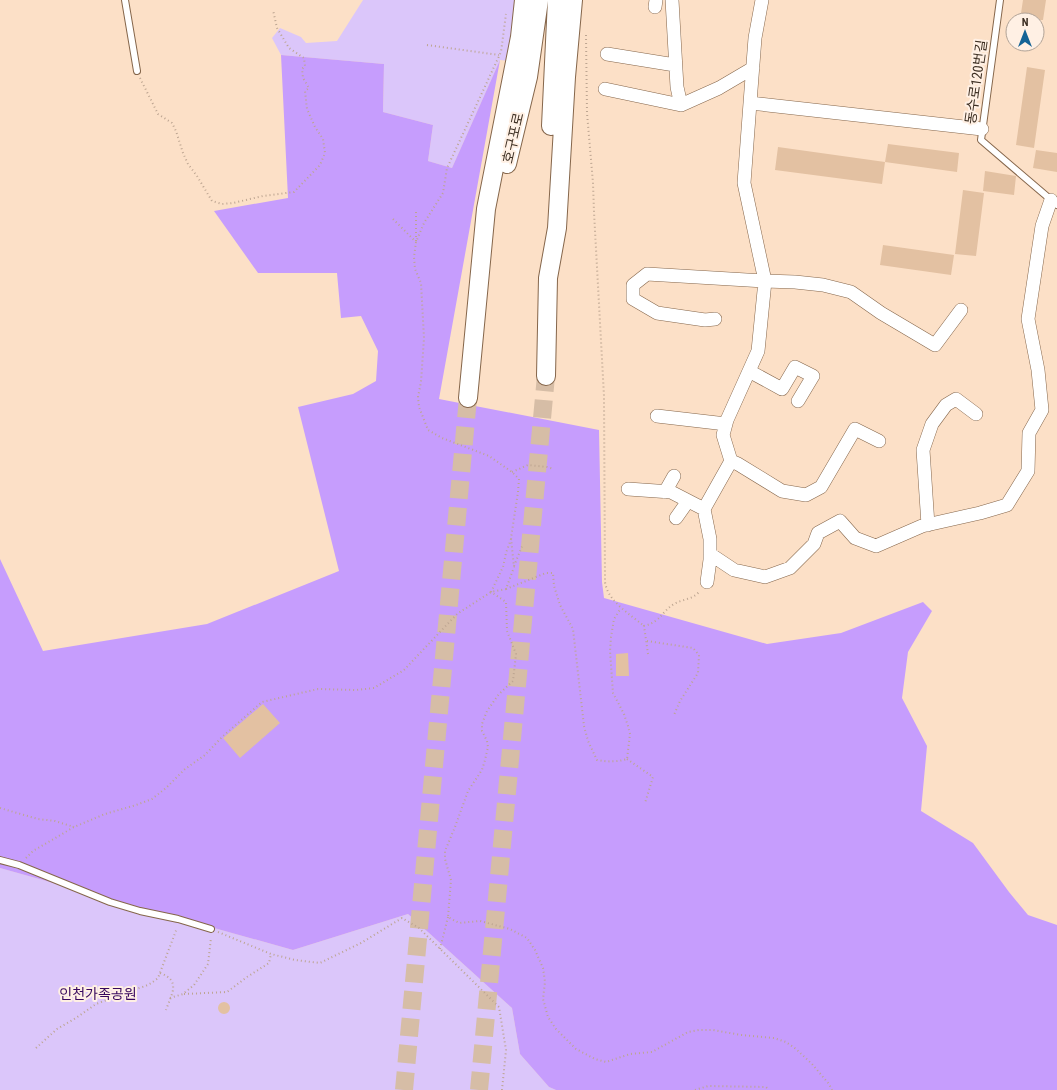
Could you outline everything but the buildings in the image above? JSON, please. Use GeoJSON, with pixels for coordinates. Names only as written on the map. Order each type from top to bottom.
{"type":"FeatureCollection","features":[{"type":"Feature","properties":{"kind":"main road","name":"호구포로"},"geometry":{"type":"LineString","coordinates":[[468,398],[486,209],[520,37],[524,0]]}},
{"type":"Feature","properties":{"kind":"main road","name":"호구포로"},"geometry":{"type":"LineString","coordinates":[[480,274],[528,77],[539,0]]}},
{"type":"Feature","properties":{"kind":"main road"},"geometry":{"type":"LineString","coordinates":[[546,376],[548,220],[554,31],[557,0]]}},
{"type":"Feature","properties":{"kind":"main road"},"geometry":{"type":"LineString","coordinates":[[548,278],[558,228],[566,77],[573,0]]}},
{"type":"Feature","properties":{"kind":"street"},"geometry":{"type":"LineString","coordinates":[[672,0],[675,65],[677,87],[681,105]]}},
{"type":"Feature","properties":{"kind":"street"},"geometry":{"type":"LineString","coordinates":[[706,582],[710,554],[710,539],[704,509],[731,461],[723,435],[726,424],[758,351],[765,281],[744,183],[755,38],[762,0]]}},
{"type":"Feature","properties":{"kind":"street"},"geometry":{"type":"LineString","coordinates":[[607,54],[675,65]]}},
{"type":"Feature","properties":{"kind":"street"},"geometry":{"type":"LineString","coordinates":[[605,89],[681,105],[720,88],[753,68]]}},
{"type":"Feature","properties":{"kind":"street"},"geometry":{"type":"LineString","coordinates":[[750,103],[982,129]]}},
{"type":"Feature","properties":{"kind":"street"},"geometry":{"type":"LineString","coordinates":[[710,554],[734,570],[765,577],[790,568],[814,544],[818,533],[840,521],[855,538],[876,546],[899,535],[928,525],[1007,505],[1028,471],[1029,433],[1042,410],[1038,370],[1028,319],[1042,226],[1054,203]]}},
{"type":"Feature","properties":{"kind":"street"},"geometry":{"type":"LineString","coordinates":[[715,319],[705,320],[657,313],[633,299],[633,285],[647,274],[795,282],[822,285],[851,292],[934,346],[961,310]]}},
{"type":"Feature","properties":{"kind":"street"},"geometry":{"type":"LineString","coordinates":[[749,371],[782,389],[796,367],[813,376],[798,401]]}},
{"type":"Feature","properties":{"kind":"street"},"geometry":{"type":"LineString","coordinates":[[928,525],[923,450],[932,424],[946,405],[956,399],[976,414]]}},
{"type":"Feature","properties":{"kind":"street"},"geometry":{"type":"LineString","coordinates":[[658,416],[726,424]]}},
{"type":"Feature","properties":{"kind":"street"},"geometry":{"type":"LineString","coordinates":[[731,461],[782,491],[806,495],[821,487],[855,429],[879,441]]}},
{"type":"Feature","properties":{"kind":"street"},"geometry":{"type":"LineString","coordinates":[[665,492],[674,476]]}},
{"type":"Feature","properties":{"kind":"street"},"geometry":{"type":"LineString","coordinates":[[628,489],[671,492],[704,509]]}},
{"type":"Feature","properties":{"kind":"street"},"geometry":{"type":"LineString","coordinates":[[676,518],[688,501]]}},
{"type":"Feature","properties":{"kind":"lane"},"geometry":{"type":"LineString","coordinates":[[125,0],[136,71]]}},
{"type":"Feature","properties":{"kind":"lane","name":"동수로120번길"},"geometry":{"type":"LineString","coordinates":[[1000,0],[980,140],[1054,203]]}},
{"type":"Feature","properties":{"kind":"lane"},"geometry":{"type":"LineString","coordinates":[[0,860],[19,865],[110,902],[211,929]]}},
{"type":"Feature","properties":{"kind":"path"},"geometry":{"type":"LineString","coordinates":[[416,242],[424,223],[443,193],[447,168],[501,52],[507,7]]}},
{"type":"Feature","properties":{"kind":"path"},"geometry":{"type":"LineString","coordinates":[[136,71],[158,114],[172,123],[176,130],[182,153],[212,200],[222,204],[233,203],[263,196],[294,192],[320,165],[325,153],[323,139],[307,109],[305,91],[309,88],[303,78],[302,69],[305,66],[304,58],[289,48],[277,28],[273,10]]}},
{"type":"Feature","properties":{"kind":"path"},"geometry":{"type":"LineString","coordinates":[[586,30],[587,113],[593,183],[604,396],[605,582],[608,593],[644,626],[648,654]]}},
{"type":"Feature","properties":{"kind":"path"},"geometry":{"type":"LineString","coordinates":[[427,46],[499,55]]}},
{"type":"Feature","properties":{"kind":"path"},"geometry":{"type":"LineString","coordinates":[[416,212],[416,242],[414,257],[415,269],[421,283],[424,338],[421,382],[418,397],[419,407],[423,418],[428,430],[434,434],[489,456],[512,472],[519,479],[511,538],[502,567],[490,592]]}},
{"type":"Feature","properties":{"kind":"path"},"geometry":{"type":"LineString","coordinates":[[393,219],[416,242]]}},
{"type":"Feature","properties":{"kind":"path"},"geometry":{"type":"LineString","coordinates":[[512,472],[528,464],[554,469]]}},
{"type":"Feature","properties":{"kind":"path"},"geometry":{"type":"LineString","coordinates":[[511,538],[514,567]]}},
{"type":"Feature","properties":{"kind":"path"},"geometry":{"type":"LineString","coordinates":[[506,589],[523,544]]}},
{"type":"Feature","properties":{"kind":"path"},"geometry":{"type":"LineString","coordinates":[[19,865],[33,851],[74,827],[105,814],[152,799],[166,788],[185,769],[205,756],[222,737],[262,702],[318,689],[356,690],[374,688],[404,670],[457,614],[490,592],[506,589],[546,573],[552,572],[554,586],[560,605],[573,629],[583,716],[588,741],[597,760],[617,762],[627,759]]}},
{"type":"Feature","properties":{"kind":"path"},"geometry":{"type":"LineString","coordinates":[[644,626],[662,617],[675,603],[698,594],[706,582]]}},
{"type":"Feature","properties":{"kind":"path"},"geometry":{"type":"LineString","coordinates":[[440,949],[448,917],[451,880],[445,859],[445,851],[468,791],[482,770],[485,760],[488,747],[482,731],[482,724],[486,711],[499,694],[513,682],[516,654],[507,631],[506,602],[490,592]]}},
{"type":"Feature","properties":{"kind":"path"},"geometry":{"type":"LineString","coordinates":[[622,607],[614,619],[610,651],[613,693],[626,720],[630,734],[627,759]]}},
{"type":"Feature","properties":{"kind":"path"},"geometry":{"type":"LineString","coordinates":[[647,641],[693,648],[699,655],[698,673],[680,701],[674,715]]}},
{"type":"Feature","properties":{"kind":"path"},"geometry":{"type":"LineString","coordinates":[[627,759],[653,777],[646,803]]}},
{"type":"Feature","properties":{"kind":"path"},"geometry":{"type":"LineString","coordinates":[[0,808],[38,819],[55,821],[74,827]]}},
{"type":"Feature","properties":{"kind":"path"},"geometry":{"type":"LineString","coordinates":[[448,917],[459,923],[480,921],[510,929],[527,938],[535,950],[543,968],[545,982],[543,999],[548,1016],[556,1029],[576,1049],[595,1059],[606,1062],[630,1054],[652,1052],[688,1032],[713,1030],[774,1038],[786,1042],[812,1064],[829,1084],[832,1090]]}},
{"type":"Feature","properties":{"kind":"path"},"geometry":{"type":"LineString","coordinates":[[182,994],[194,985],[208,964],[211,948],[211,929],[271,954],[295,960],[320,963],[361,942],[402,918],[419,928],[499,1007],[506,1050],[502,1090]]}},
{"type":"Feature","properties":{"kind":"path"},"geometry":{"type":"LineString","coordinates":[[36,1048],[57,1029],[96,1004],[148,986],[158,978],[177,931],[178,919]]}},
{"type":"Feature","properties":{"kind":"path"},"geometry":{"type":"LineString","coordinates":[[170,998],[182,994],[227,992],[269,963],[271,954]]}},
{"type":"Feature","properties":{"kind":"path"},"geometry":{"type":"LineString","coordinates":[[160,973],[168,976],[173,983],[173,990],[166,1010]]}},
{"type":"Feature","properties":{"kind":"path"},"geometry":{"type":"LineString","coordinates":[[695,1090],[708,1086],[766,1087],[769,1090]]}},
{"type":"Feature","properties":{"kind":"green space"},"geometry":{"type":"Polygon","coordinates":[[[363,0],[520,0],[511,61],[500,60],[452,168],[428,161],[433,125],[383,112],[384,64],[281,55],[272,38],[280,28],[301,37],[306,43],[337,41],[363,0]]]}},
{"type":"Feature","properties":{"kind":"green space","name":"인천가족공원"},"geometry":{"type":"Polygon","coordinates":[[[0,868],[293,950],[408,914],[512,1008],[520,1054],[549,1087],[556,1090],[0,1090],[0,868]]]}},
{"type":"Feature","properties":{"kind":"shaded area"},"geometry":{"type":"Polygon","coordinates":[[[281,55],[384,64],[383,112],[433,125],[428,161],[452,168],[500,60],[439,399],[599,430],[602,582],[604,598],[767,644],[841,633],[923,602],[932,611],[908,652],[902,698],[927,746],[921,811],[973,843],[1028,915],[1057,925],[1057,1090],[556,1090],[549,1087],[520,1054],[512,1008],[408,914],[293,950],[0,868],[0,559],[43,651],[207,624],[339,571],[298,407],[353,394],[376,381],[378,351],[361,316],[341,318],[337,273],[258,273],[214,211],[288,198],[281,55]]]}},
{"type":"Feature","properties":{"kind":"tunnel"},"geometry":{"type":"LineString","coordinates":[[479,1090],[546,376]]}},
{"type":"Feature","properties":{"kind":"tunnel"},"geometry":{"type":"LineString","coordinates":[[404,1090],[468,398]]}}]}
